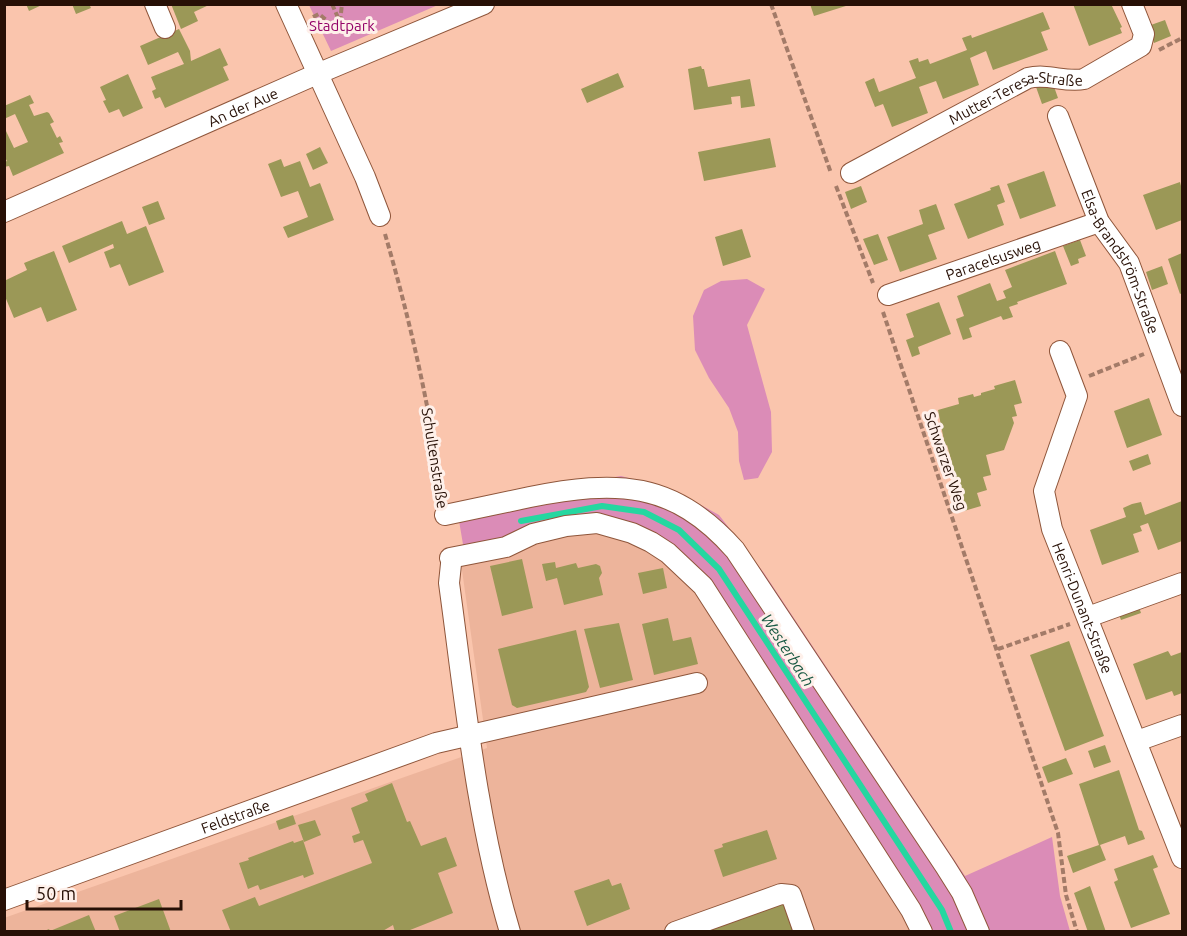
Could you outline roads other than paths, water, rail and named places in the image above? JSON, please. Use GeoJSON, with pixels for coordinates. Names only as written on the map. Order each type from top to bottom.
{"type":"FeatureCollection","features":[{"type":"Feature","properties":{"kind":"street"},"geometry":{"type":"LineString","coordinates":[[155,4],[165,28]]}},
{"type":"Feature","properties":{"kind":"street"},"geometry":{"type":"LineString","coordinates":[[286,4],[365,177],[380,216]]}},
{"type":"Feature","properties":{"kind":"street","name":"An der Aue"},"geometry":{"type":"LineString","coordinates":[[4,212],[317,74],[484,4]]}},
{"type":"Feature","properties":{"kind":"street","name":"Mutter-Teresa-Straße"},"geometry":{"type":"LineString","coordinates":[[850,173],[1028,78],[1040,75],[1075,81],[1084,79],[1141,45],[1144,34],[1132,4]]}},
{"type":"Feature","properties":{"kind":"street","name":"Elsa-Brandström-Straße"},"geometry":{"type":"LineString","coordinates":[[1058,116],[1099,222],[1129,263],[1182,406]]}},
{"type":"Feature","properties":{"kind":"street","name":"Paracelsusweg"},"geometry":{"type":"LineString","coordinates":[[881,296],[1099,222]]}},
{"type":"Feature","properties":{"kind":"street","name":"Henri-Dunant-Straße"},"geometry":{"type":"LineString","coordinates":[[1060,351],[1077,396],[1044,491],[1052,529],[1182,858]]}},
{"type":"Feature","properties":{"kind":"street"},"geometry":{"type":"LineString","coordinates":[[445,515],[561,491],[593,487],[622,487],[652,493],[680,505],[706,521],[735,550],[926,837],[962,893],[979,932]]}},
{"type":"Feature","properties":{"kind":"street"},"geometry":{"type":"LineString","coordinates":[[510,932],[486,841],[468,736],[448,583],[451,561],[506,547],[533,534],[566,526],[597,523],[632,533],[669,553],[703,586],[922,932]]}},
{"type":"Feature","properties":{"kind":"street"},"geometry":{"type":"LineString","coordinates":[[1088,617],[1182,583]]}},
{"type":"Feature","properties":{"kind":"street","name":"Feldstraße"},"geometry":{"type":"LineString","coordinates":[[4,900],[436,743],[697,683]]}},
{"type":"Feature","properties":{"kind":"street"},"geometry":{"type":"LineString","coordinates":[[1137,741],[1182,725]]}},
{"type":"Feature","properties":{"kind":"street"},"geometry":{"type":"LineString","coordinates":[[675,932],[781,894],[791,895],[804,932]]}},
{"type":"Feature","properties":{"kind":"waterway","name":"Westerbach"},"geometry":{"type":"LineString","coordinates":[[521,521],[602,506],[644,512],[679,530],[719,569],[942,910],[951,932]]}},
{"type":"Feature","properties":{"kind":"park label","name":"Stadtpark"},"geometry":{"type":"Point","coordinates":[342,25]}}]}
